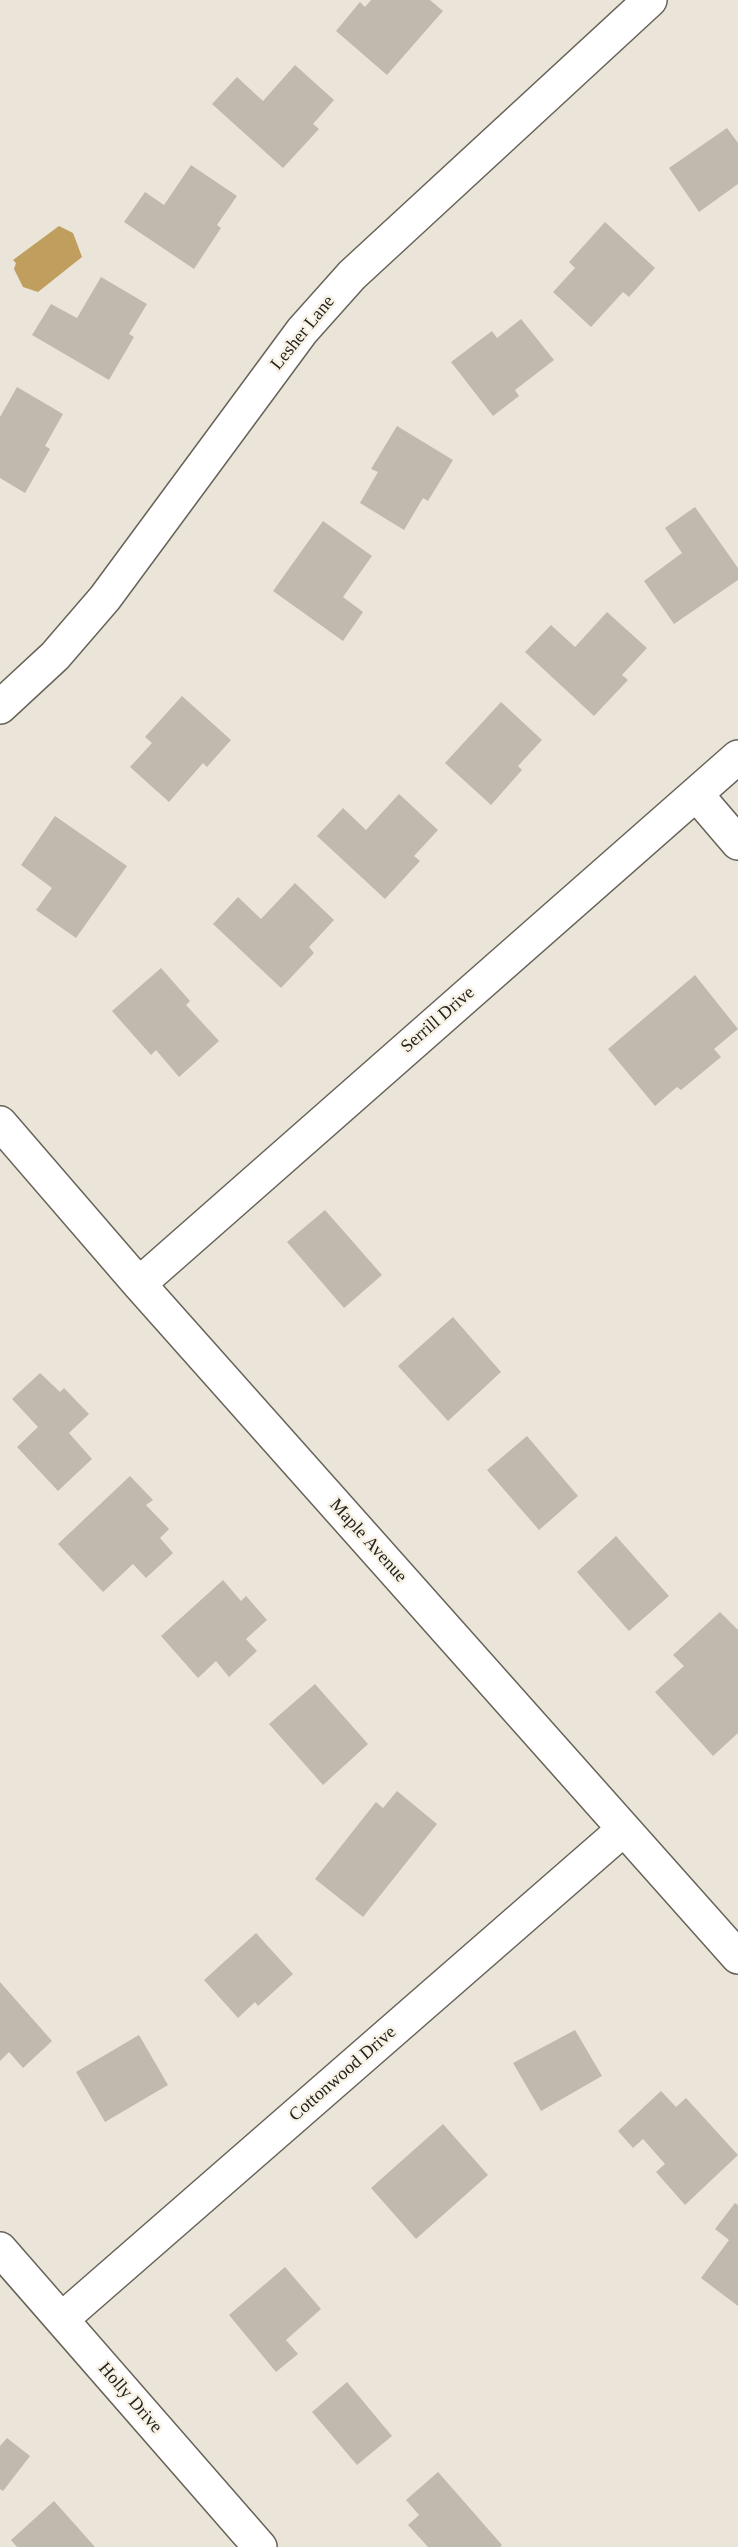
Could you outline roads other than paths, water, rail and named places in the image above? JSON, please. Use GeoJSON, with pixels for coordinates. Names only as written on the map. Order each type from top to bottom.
{"type":"FeatureCollection","features":[{"type":"Feature","properties":{"kind":"street","name":"Lesher Lane"},"geometry":{"type":"LineString","coordinates":[[0,707],[55,656],[105,598],[302,331],[352,275],[650,0]]}},
{"type":"Feature","properties":{"kind":"street","name":"Serrill Drive"},"geometry":{"type":"LineString","coordinates":[[139,1284],[738,757]]}},
{"type":"Feature","properties":{"kind":"street"},"geometry":{"type":"LineString","coordinates":[[696,794],[738,843]]}},
{"type":"Feature","properties":{"kind":"street","name":"Maple Avenue"},"geometry":{"type":"LineString","coordinates":[[0,1123],[139,1284],[738,1958]]}},
{"type":"Feature","properties":{"kind":"street","name":"Cottonwood Drive"},"geometry":{"type":"LineString","coordinates":[[62,2319],[624,1829]]}},
{"type":"Feature","properties":{"kind":"street","name":"Holly Drive"},"geometry":{"type":"LineString","coordinates":[[0,2249],[260,2547]]}}]}
